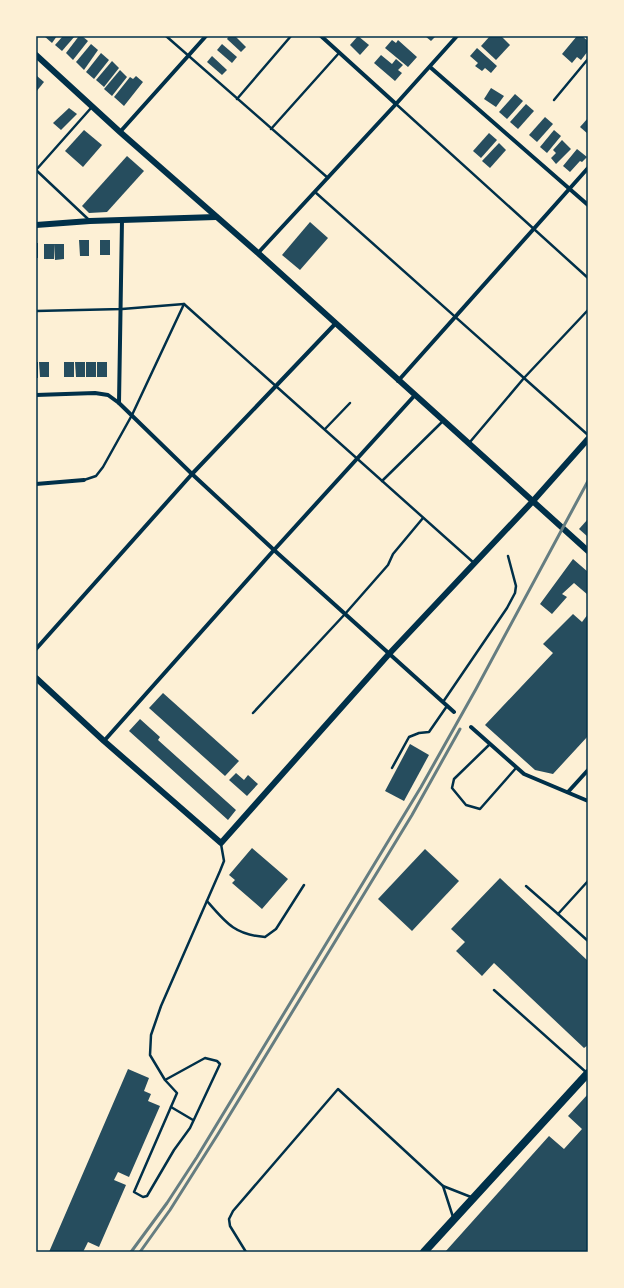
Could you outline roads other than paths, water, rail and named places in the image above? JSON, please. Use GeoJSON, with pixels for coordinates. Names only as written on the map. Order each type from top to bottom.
{"type":"FeatureCollection","features":[{"type":"Feature","properties":{"kind":"highway"},"geometry":{"type":"LineString","coordinates":[[424,1252],[588,1073]]}},
{"type":"Feature","properties":{"kind":"street"},"geometry":{"type":"LineString","coordinates":[[120,132],[206,36]]}},
{"type":"Feature","properties":{"kind":"street"},"geometry":{"type":"LineString","coordinates":[[321,36],[396,104]]}},
{"type":"Feature","properties":{"kind":"street"},"geometry":{"type":"LineString","coordinates":[[258,253],[457,36]]}},
{"type":"Feature","properties":{"kind":"street"},"geometry":{"type":"LineString","coordinates":[[36,55],[92,107],[258,253],[588,551]]}},
{"type":"Feature","properties":{"kind":"street"},"geometry":{"type":"LineString","coordinates":[[430,67],[588,205]]}},
{"type":"Feature","properties":{"kind":"street"},"geometry":{"type":"LineString","coordinates":[[398,381],[588,168]]}},
{"type":"Feature","properties":{"kind":"street"},"geometry":{"type":"LineString","coordinates":[[36,225],[90,221],[216,217]]}},
{"type":"Feature","properties":{"kind":"street"},"geometry":{"type":"LineString","coordinates":[[119,403],[122,309],[122,220]]}},
{"type":"Feature","properties":{"kind":"street"},"geometry":{"type":"LineString","coordinates":[[36,649],[192,474],[336,323]]}},
{"type":"Feature","properties":{"kind":"street"},"geometry":{"type":"LineString","coordinates":[[36,395],[95,392],[108,395],[119,403],[192,474],[274,550],[454,712]]}},
{"type":"Feature","properties":{"kind":"street"},"geometry":{"type":"LineString","coordinates":[[104,741],[274,550],[415,396]]}},
{"type":"Feature","properties":{"kind":"street"},"geometry":{"type":"LineString","coordinates":[[36,678],[104,741],[221,843],[389,654],[533,501],[588,439]]}},
{"type":"Feature","properties":{"kind":"street"},"geometry":{"type":"LineString","coordinates":[[36,484],[84,480]]}},
{"type":"Feature","properties":{"kind":"street"},"geometry":{"type":"LineString","coordinates":[[471,727],[524,774],[588,801]]}},
{"type":"Feature","properties":{"kind":"street"},"geometry":{"type":"LineString","coordinates":[[568,792],[588,770]]}},
{"type":"Feature","properties":{"kind":"lane"},"geometry":{"type":"LineString","coordinates":[[166,36],[328,178]]}},
{"type":"Feature","properties":{"kind":"lane"},"geometry":{"type":"LineString","coordinates":[[237,99],[291,36]]}},
{"type":"Feature","properties":{"kind":"lane"},"geometry":{"type":"LineString","coordinates":[[271,129],[339,52]]}},
{"type":"Feature","properties":{"kind":"lane"},"geometry":{"type":"LineString","coordinates":[[554,100],[588,59]]}},
{"type":"Feature","properties":{"kind":"lane"},"geometry":{"type":"LineString","coordinates":[[396,104],[588,278]]}},
{"type":"Feature","properties":{"kind":"lane"},"geometry":{"type":"LineString","coordinates":[[90,221],[36,170],[92,107]]}},
{"type":"Feature","properties":{"kind":"lane"},"geometry":{"type":"LineString","coordinates":[[315,192],[588,435]]}},
{"type":"Feature","properties":{"kind":"lane"},"geometry":{"type":"LineString","coordinates":[[84,480],[96,476],[103,467],[132,415],[184,304]]}},
{"type":"Feature","properties":{"kind":"lane"},"geometry":{"type":"LineString","coordinates":[[36,311],[122,309],[184,304],[475,563]]}},
{"type":"Feature","properties":{"kind":"lane"},"geometry":{"type":"LineString","coordinates":[[469,444],[524,378],[588,310]]}},
{"type":"Feature","properties":{"kind":"lane"},"geometry":{"type":"LineString","coordinates":[[325,429],[350,403]]}},
{"type":"Feature","properties":{"kind":"lane"},"geometry":{"type":"LineString","coordinates":[[382,481],[443,421]]}},
{"type":"Feature","properties":{"kind":"lane"},"geometry":{"type":"LineString","coordinates":[[253,713],[345,614],[388,565],[393,554],[423,518]]}},
{"type":"Feature","properties":{"kind":"lane"},"geometry":{"type":"LineString","coordinates":[[443,702],[515,593],[516,586],[508,556]]}},
{"type":"Feature","properties":{"kind":"lane"},"geometry":{"type":"LineString","coordinates":[[392,768],[409,737],[419,733],[429,732],[447,706]]}},
{"type":"Feature","properties":{"kind":"lane"},"geometry":{"type":"LineString","coordinates":[[490,744],[454,779],[452,788],[466,805],[480,809],[516,768]]}},
{"type":"Feature","properties":{"kind":"lane"},"geometry":{"type":"LineString","coordinates":[[165,1080],[205,1058],[217,1061],[220,1064],[190,1128],[174,1150],[147,1196],[143,1197],[134,1192],[177,1093],[165,1080],[150,1055],[151,1035],[161,1006],[224,861],[221,843]]}},
{"type":"Feature","properties":{"kind":"lane"},"geometry":{"type":"LineString","coordinates":[[558,914],[588,881]]}},
{"type":"Feature","properties":{"kind":"lane"},"geometry":{"type":"LineString","coordinates":[[207,901],[221,918],[235,929],[251,936],[266,936],[276,929],[304,886]]}},
{"type":"Feature","properties":{"kind":"lane"},"geometry":{"type":"LineString","coordinates":[[526,886],[588,941]]}},
{"type":"Feature","properties":{"kind":"lane"},"geometry":{"type":"LineString","coordinates":[[494,990],[588,1073]]}},
{"type":"Feature","properties":{"kind":"lane"},"geometry":{"type":"LineString","coordinates":[[246,1252],[230,1226],[229,1219],[233,1211],[338,1089],[443,1186],[474,1198]]}},
{"type":"Feature","properties":{"kind":"lane"},"geometry":{"type":"LineString","coordinates":[[170,1108],[193,1120]]}},
{"type":"Feature","properties":{"kind":"lane"},"geometry":{"type":"LineString","coordinates":[[443,1186],[454,1219]]}},
{"type":"Feature","properties":{"kind":"railway"},"geometry":{"type":"LineString","coordinates":[[131,1252],[167,1203],[197,1157],[421,787],[476,689],[588,481]]}},
{"type":"Feature","properties":{"kind":"railway"},"geometry":{"type":"LineString","coordinates":[[140,1252],[170,1210],[218,1134],[412,815],[460,729]]}}]}
